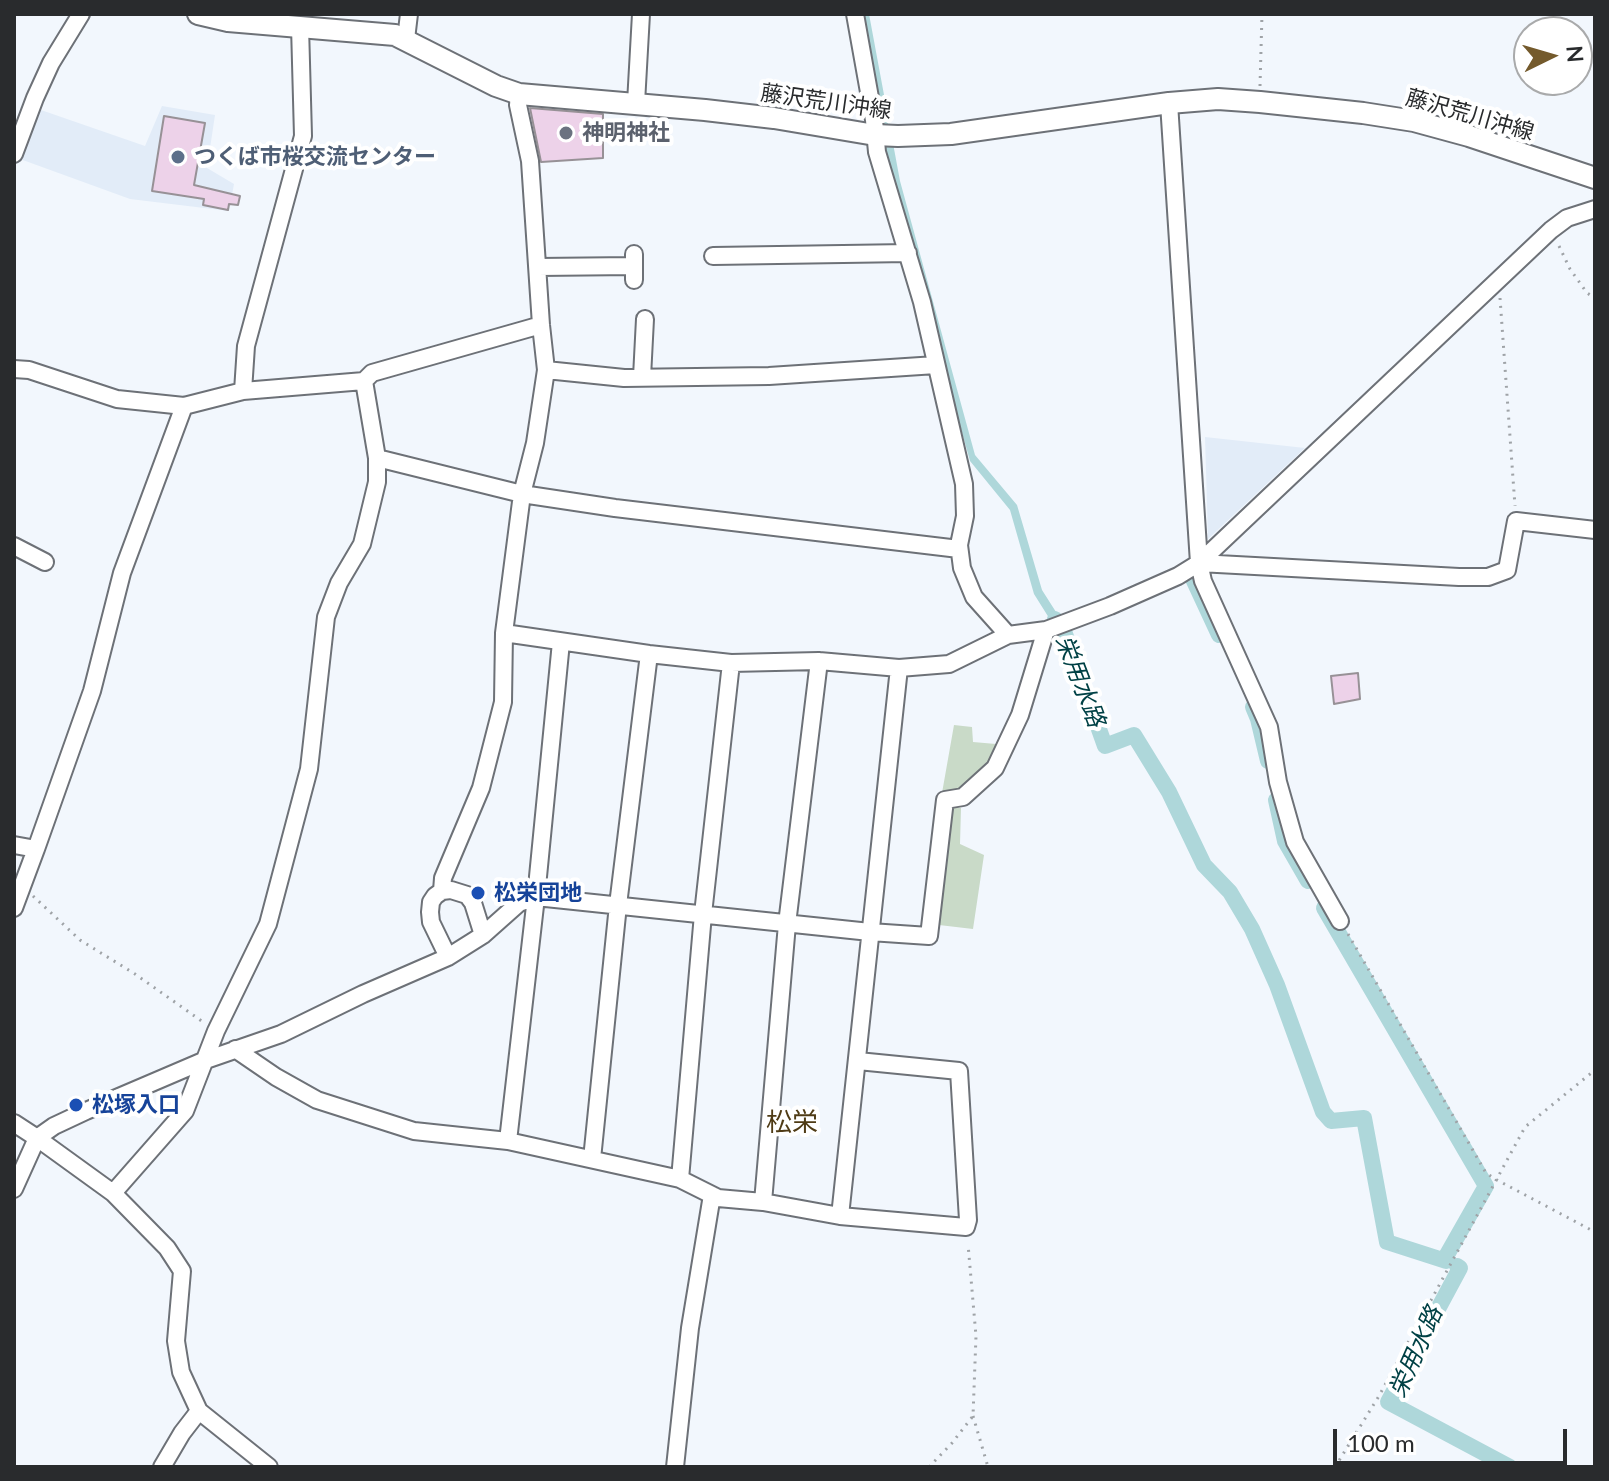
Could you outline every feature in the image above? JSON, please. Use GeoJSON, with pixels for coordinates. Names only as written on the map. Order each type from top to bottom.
{"type":"FeatureCollection","features":[{"type":"Feature","properties":{"kind":"main road","name":"藤沢荒川沖線"},"geometry":{"type":"LineString","coordinates":[[198,14],[228,21],[291,21],[395,35],[496,86],[519,94],[774,118],[875,135],[951,134],[1169,103],[1218,99],[1260,102],[1414,121],[1595,178]]}},
{"type":"Feature","properties":{"kind":"street"},"geometry":{"type":"LineString","coordinates":[[14,154],[51,63],[81,14]]}},
{"type":"Feature","properties":{"kind":"street"},"geometry":{"type":"LineString","coordinates":[[406,39],[409,14]]}},
{"type":"Feature","properties":{"kind":"street"},"geometry":{"type":"LineString","coordinates":[[636,103],[641,14]]}},
{"type":"Feature","properties":{"kind":"street"},"geometry":{"type":"LineString","coordinates":[[855,14],[877,152],[908,253],[964,484],[965,516],[959,549],[962,568],[974,597],[1008,635]]}},
{"type":"Feature","properties":{"kind":"street"},"geometry":{"type":"LineString","coordinates":[[243,391],[246,346],[303,136],[291,21]]}},
{"type":"Feature","properties":{"kind":"street"},"geometry":{"type":"LineString","coordinates":[[442,891],[443,878],[481,788],[503,702],[504,633],[522,494],[535,443],[546,370],[530,161],[518,105],[519,94]]}},
{"type":"Feature","properties":{"kind":"street"},"geometry":{"type":"LineString","coordinates":[[1169,103],[1199,563],[1203,581],[1269,727],[1278,782],[1295,842],[1340,921]]}},
{"type":"Feature","properties":{"kind":"street"},"geometry":{"type":"LineString","coordinates":[[504,633],[731,663],[819,661],[899,668],[949,664],[1008,635],[1046,630],[1110,606],[1178,576],[1199,563],[1551,230],[1567,218],[1595,209]]}},
{"type":"Feature","properties":{"kind":"street"},"geometry":{"type":"LineString","coordinates":[[713,256],[908,253]]}},
{"type":"Feature","properties":{"kind":"street"},"geometry":{"type":"LineString","coordinates":[[538,267],[634,267]]}},
{"type":"Feature","properties":{"kind":"street"},"geometry":{"type":"LineString","coordinates":[[642,377],[645,319]]}},
{"type":"Feature","properties":{"kind":"street"},"geometry":{"type":"LineString","coordinates":[[14,369],[29,370],[117,399],[184,406],[243,391],[364,381],[372,373],[541,325]]}},
{"type":"Feature","properties":{"kind":"street"},"geometry":{"type":"LineString","coordinates":[[546,370],[624,378],[769,376],[936,365]]}},
{"type":"Feature","properties":{"kind":"street"},"geometry":{"type":"LineString","coordinates":[[113,1193],[185,1111],[216,1031],[268,924],[309,769],[326,617],[339,583],[362,544],[377,482],[377,458],[364,381]]}},
{"type":"Feature","properties":{"kind":"street"},"geometry":{"type":"LineString","coordinates":[[14,908],[92,691],[122,573],[184,406]]}},
{"type":"Feature","properties":{"kind":"street"},"geometry":{"type":"LineString","coordinates":[[377,458],[522,494],[959,549]]}},
{"type":"Feature","properties":{"kind":"street"},"geometry":{"type":"LineString","coordinates":[[1199,563],[1488,577],[1507,570],[1516,521],[1595,530]]}},
{"type":"Feature","properties":{"kind":"street"},"geometry":{"type":"LineString","coordinates":[[14,546],[45,562]]}},
{"type":"Feature","properties":{"kind":"street"},"geometry":{"type":"LineString","coordinates":[[14,1189],[37,1138],[54,1126],[203,1061],[281,1034],[448,957],[483,935],[519,903],[536,897],[929,936],[945,800],[963,797],[995,768],[1020,715],[1046,630]]}},
{"type":"Feature","properties":{"kind":"street"},"geometry":{"type":"LineString","coordinates":[[508,1141],[561,642]]}},
{"type":"Feature","properties":{"kind":"street"},"geometry":{"type":"LineString","coordinates":[[592,1159],[618,905],[649,654]]}},
{"type":"Feature","properties":{"kind":"street"},"geometry":{"type":"LineString","coordinates":[[763,1202],[787,924],[819,661]]}},
{"type":"Feature","properties":{"kind":"street"},"geometry":{"type":"LineString","coordinates":[[680,1179],[703,914],[731,663]]}},
{"type":"Feature","properties":{"kind":"street"},"geometry":{"type":"LineString","coordinates":[[840,1216],[899,668]]}},
{"type":"Feature","properties":{"kind":"street"},"geometry":{"type":"LineString","coordinates":[[14,845],[36,849]]}},
{"type":"Feature","properties":{"kind":"street"},"geometry":{"type":"LineString","coordinates":[[448,957],[431,922],[430,912],[431,902],[442,891],[451,890],[467,895],[473,903],[483,935]]}},
{"type":"Feature","properties":{"kind":"street"},"geometry":{"type":"LineString","coordinates":[[235,1049],[317,1100],[414,1131],[508,1141],[592,1159],[680,1179],[718,1198],[763,1202],[840,1216],[966,1227],[959,1071],[858,1061]]}},
{"type":"Feature","properties":{"kind":"street"},"geometry":{"type":"LineString","coordinates":[[14,1123],[113,1193],[167,1248],[182,1271],[176,1341],[181,1372],[199,1411],[269,1467]]}},
{"type":"Feature","properties":{"kind":"street"},"geometry":{"type":"LineString","coordinates":[[675,1467],[690,1328],[712,1195]]}},
{"type":"Feature","properties":{"kind":"street"},"geometry":{"type":"LineString","coordinates":[[162,1467],[199,1411]]}},
{"type":"Feature","properties":{"kind":"path"},"geometry":{"type":"LineString","coordinates":[[1260,102],[1262,14]]}},
{"type":"Feature","properties":{"kind":"path"},"geometry":{"type":"LineString","coordinates":[[1551,230],[1570,269],[1587,293],[1595,298]]}},
{"type":"Feature","properties":{"kind":"path"},"geometry":{"type":"LineString","coordinates":[[1499,278],[1516,521]]}},
{"type":"Feature","properties":{"kind":"path"},"geometry":{"type":"LineString","coordinates":[[22,885],[80,940],[216,1031]]}},
{"type":"Feature","properties":{"kind":"path"},"geometry":{"type":"LineString","coordinates":[[1340,921],[1486,1173],[1595,1232]]}},
{"type":"Feature","properties":{"kind":"path"},"geometry":{"type":"LineString","coordinates":[[1335,1467],[1379,1396],[1525,1127],[1595,1070]]}},
{"type":"Feature","properties":{"kind":"path"},"geometry":{"type":"LineString","coordinates":[[966,1227],[976,1336],[973,1416],[988,1467]]}},
{"type":"Feature","properties":{"kind":"path"},"geometry":{"type":"LineString","coordinates":[[929,1467],[973,1416]]}},
{"type":"Feature","properties":{"kind":"shaded area"},"geometry":{"type":"Polygon","coordinates":[[[162,106],[215,115],[207,168],[234,184],[229,211],[130,199],[20,159],[41,110],[145,146],[162,106]]]}},
{"type":"Feature","properties":{"kind":"shaded area"},"geometry":{"type":"Polygon","coordinates":[[[1205,437],[1305,448],[1208,539],[1205,437]]]}},
{"type":"Feature","properties":{"kind":"green space"},"geometry":{"type":"Polygon","coordinates":[[[954,725],[972,727],[973,742],[996,744],[988,767],[959,792],[942,793],[954,725]]]}},
{"type":"Feature","properties":{"kind":"green space"},"geometry":{"type":"Polygon","coordinates":[[[949,807],[961,808],[960,844],[984,855],[973,929],[939,925],[949,807]]]}},
{"type":"Feature","properties":{"kind":"water"},"geometry":{"type":"Polygon","coordinates":[[[862,14],[869,14],[900,181],[975,455],[1017,505],[1042,590],[1070,634],[1061,637],[1034,594],[1010,510],[970,461],[892,183],[862,14]]]}},
{"type":"Feature","properties":{"kind":"building","name":"神明神社"},"geometry":{"type":"Polygon","coordinates":[[[530,108],[603,114],[603,158],[541,162],[530,108]]]}},
{"type":"Feature","properties":{"kind":"building","name":"つくば市桜交流センター"},"geometry":{"type":"Polygon","coordinates":[[[164,116],[205,123],[194,185],[240,196],[238,205],[229,204],[228,210],[203,205],[204,199],[152,191],[164,116]]]}},
{"type":"Feature","properties":{"kind":"building"},"geometry":{"type":"Polygon","coordinates":[[[1358,673],[1360,699],[1334,704],[1331,676],[1358,673]]]}},
{"type":"Feature","properties":{"kind":"waterway"},"geometry":{"type":"LineString","coordinates":[[1193,579],[1219,635]]}},
{"type":"Feature","properties":{"kind":"waterway","name":"栄用水路"},"geometry":{"type":"LineString","coordinates":[[1055,619],[1065,634],[1105,746],[1134,735],[1169,792],[1204,865],[1230,892],[1252,929],[1277,985],[1323,1112],[1331,1121],[1364,1118],[1387,1242],[1446,1261]]}},
{"type":"Feature","properties":{"kind":"waterway"},"geometry":{"type":"LineString","coordinates":[[1253,707],[1268,761]]}},
{"type":"Feature","properties":{"kind":"waterway"},"geometry":{"type":"LineString","coordinates":[[1276,800],[1285,841],[1308,881]]}},
{"type":"Feature","properties":{"kind":"waterway"},"geometry":{"type":"LineString","coordinates":[[1324,908],[1486,1186],[1444,1260]]}},
{"type":"Feature","properties":{"kind":"waterway","name":"栄用水路"},"geometry":{"type":"LineString","coordinates":[[1457,1266],[1460,1268],[1388,1402],[1510,1467]]}},
{"type":"Feature","properties":{"kind":"place","name":"神明神社"},"geometry":{"type":"Point","coordinates":[566,133]}},
{"type":"Feature","properties":{"kind":"place","name":"つくば市桜交流センター"},"geometry":{"type":"Point","coordinates":[178,157]}},
{"type":"Feature","properties":{"kind":"place","name":"松栄団地"},"geometry":{"type":"Point","coordinates":[478,893]}},
{"type":"Feature","properties":{"kind":"place","name":"松塚入口"},"geometry":{"type":"Point","coordinates":[76,1105]}},
{"type":"Feature","properties":{"kind":"district","name":"松栄"},"geometry":{"type":"Point","coordinates":[792,1123]}}]}
